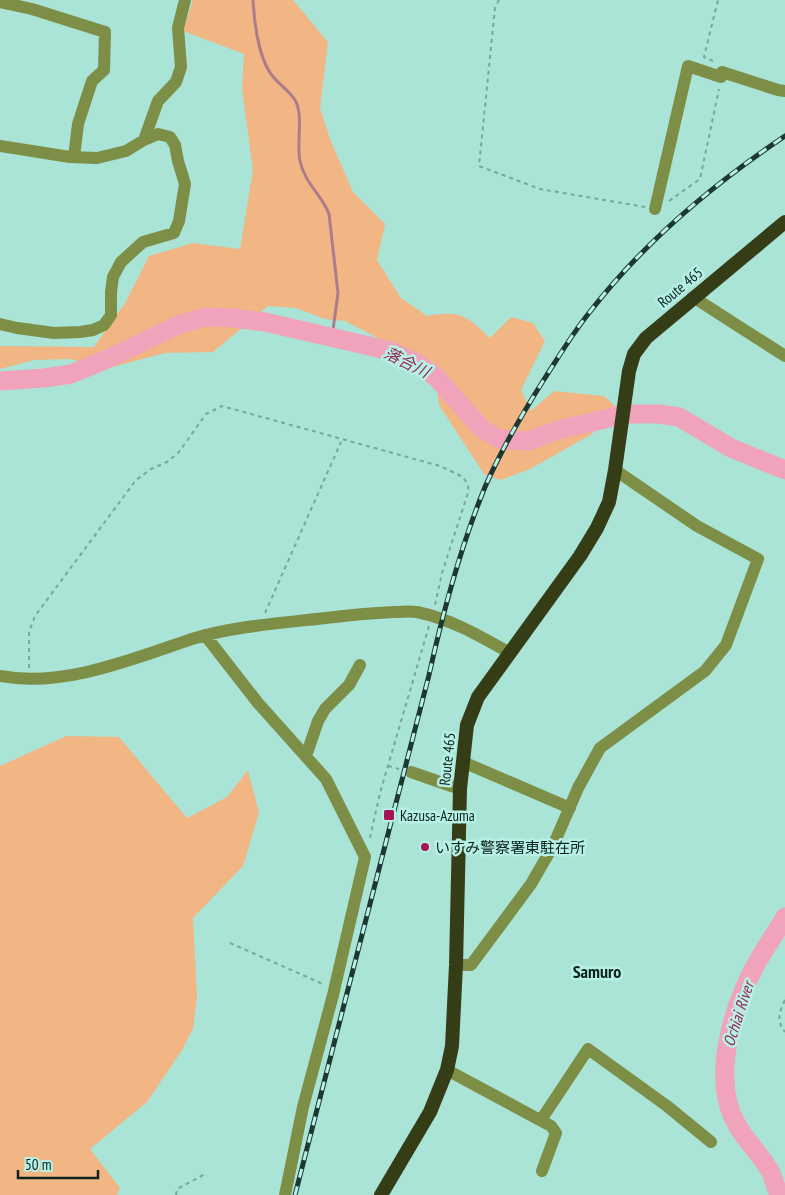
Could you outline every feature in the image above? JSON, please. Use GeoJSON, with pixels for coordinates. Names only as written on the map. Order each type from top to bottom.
{"type":"FeatureCollection","features":[{"type":"Feature","properties":{"kind":"highway","name":"Route 465"},"geometry":{"type":"LineString","coordinates":[[381,1195],[430,1112],[447,1070],[452,1046],[460,789],[467,725],[478,697],[580,556],[597,528],[609,502],[624,396],[634,354],[646,338],[785,222]]}},
{"type":"Feature","properties":{"kind":"street"},"geometry":{"type":"LineString","coordinates":[[144,140],[158,101],[176,82],[181,67],[178,28],[185,0]]}},
{"type":"Feature","properties":{"kind":"street"},"geometry":{"type":"LineString","coordinates":[[0,2],[32,8],[105,32],[104,70],[92,81],[78,124],[74,157]]}},
{"type":"Feature","properties":{"kind":"street"},"geometry":{"type":"LineString","coordinates":[[656,209],[688,66],[785,91]]}},
{"type":"Feature","properties":{"kind":"street"},"geometry":{"type":"LineString","coordinates":[[0,146],[74,157],[97,158],[126,151],[158,134],[170,137],[175,145],[185,184],[179,221],[174,233],[143,242],[121,262],[113,277],[111,315],[104,325],[93,330],[54,333],[0,324]]}},
{"type":"Feature","properties":{"kind":"street"},"geometry":{"type":"LineString","coordinates":[[693,297],[785,356]]}},
{"type":"Feature","properties":{"kind":"street"},"geometry":{"type":"LineString","coordinates":[[456,964],[472,965],[531,884],[553,846],[600,748],[705,671],[726,645],[758,559],[696,526],[615,470]]}},
{"type":"Feature","properties":{"kind":"street"},"geometry":{"type":"LineString","coordinates":[[0,676],[30,678],[91,672],[205,635],[259,626],[366,613],[415,612],[432,616],[458,624],[510,653]]}},
{"type":"Feature","properties":{"kind":"street"},"geometry":{"type":"LineString","coordinates":[[205,635],[258,703],[326,779],[366,857],[335,989],[302,1108],[285,1195]]}},
{"type":"Feature","properties":{"kind":"street"},"geometry":{"type":"LineString","coordinates":[[306,756],[321,715],[349,685],[360,665]]}},
{"type":"Feature","properties":{"kind":"street"},"geometry":{"type":"LineString","coordinates":[[463,762],[570,808]]}},
{"type":"Feature","properties":{"kind":"street"},"geometry":{"type":"LineString","coordinates":[[411,772],[460,789]]}},
{"type":"Feature","properties":{"kind":"street"},"geometry":{"type":"LineString","coordinates":[[541,1120],[588,1049],[667,1106],[711,1142]]}},
{"type":"Feature","properties":{"kind":"street"},"geometry":{"type":"LineString","coordinates":[[447,1070],[551,1126],[556,1133],[542,1171]]}},
{"type":"Feature","properties":{"kind":"path"},"geometry":{"type":"LineString","coordinates":[[499,0],[495,8],[478,166],[540,189],[657,210],[700,179],[724,66],[704,57],[718,0]]}},
{"type":"Feature","properties":{"kind":"path"},"geometry":{"type":"LineString","coordinates":[[30,678],[29,632],[35,616],[136,480],[167,462],[179,452],[206,414],[222,406],[440,466],[465,478],[469,486],[468,493],[442,573],[432,616],[380,793],[366,857]]}},
{"type":"Feature","properties":{"kind":"path"},"geometry":{"type":"LineString","coordinates":[[259,626],[341,442]]}},
{"type":"Feature","properties":{"kind":"path"},"geometry":{"type":"LineString","coordinates":[[230,943],[335,989]]}},
{"type":"Feature","properties":{"kind":"path"},"geometry":{"type":"LineString","coordinates":[[785,1000],[778,1016],[785,1032]]}},
{"type":"Feature","properties":{"kind":"path"},"geometry":{"type":"LineString","coordinates":[[176,1195],[177,1189],[205,1174]]}},
{"type":"Feature","properties":{"kind":"shaded area"},"geometry":{"type":"Polygon","coordinates":[[[193,0],[293,0],[328,42],[320,108],[330,139],[353,192],[385,224],[377,260],[401,298],[427,316],[455,314],[462,316],[475,324],[490,338],[511,317],[533,323],[545,341],[521,390],[531,411],[554,391],[604,396],[616,407],[592,434],[530,469],[501,480],[484,474],[439,405],[433,362],[399,349],[345,321],[325,319],[296,308],[268,306],[213,352],[165,353],[112,367],[69,359],[34,360],[0,369],[0,346],[94,347],[125,303],[149,256],[193,243],[240,249],[253,170],[242,89],[244,54],[183,31],[193,0]]]}},
{"type":"Feature","properties":{"kind":"shaded area"},"geometry":{"type":"Polygon","coordinates":[[[66,736],[119,737],[187,818],[227,797],[248,770],[259,813],[243,866],[193,918],[197,998],[193,1029],[182,1050],[147,1102],[90,1149],[120,1188],[117,1195],[0,1195],[0,766],[66,736]]]}},
{"type":"Feature","properties":{"kind":"waterway"},"geometry":{"type":"LineString","coordinates":[[253,0],[257,37],[265,64],[298,106],[299,154],[302,169],[329,214],[338,293],[332,337]]}},
{"type":"Feature","properties":{"kind":"waterway","name":"落合川"},"geometry":{"type":"LineString","coordinates":[[0,381],[71,374],[178,325],[205,317],[234,318],[265,322],[391,351],[417,363],[436,377],[481,428],[499,439],[528,441],[558,430],[626,414],[659,414],[679,417],[731,448],[785,470]]}},
{"type":"Feature","properties":{"kind":"waterway","name":"Ochiai River"},"geometry":{"type":"LineString","coordinates":[[779,1195],[771,1173],[740,1130],[728,1105],[725,1084],[725,1062],[728,1040],[741,996],[759,959],[785,917]]}},
{"type":"Feature","properties":{"kind":"railway"},"geometry":{"type":"LineString","coordinates":[[295,1195],[446,604],[468,533],[491,473],[543,381],[577,329],[610,287],[655,239],[705,195],[785,136]]}},
{"type":"Feature","properties":{"kind":"place","name":"Kazusa-Azuma"},"geometry":{"type":"Point","coordinates":[389,815]}},
{"type":"Feature","properties":{"kind":"place","name":"いすみ警察署東駐在所"},"geometry":{"type":"Point","coordinates":[425,847]}},
{"type":"Feature","properties":{"kind":"district","name":"Samuro"},"geometry":{"type":"Point","coordinates":[597,971]}}]}
